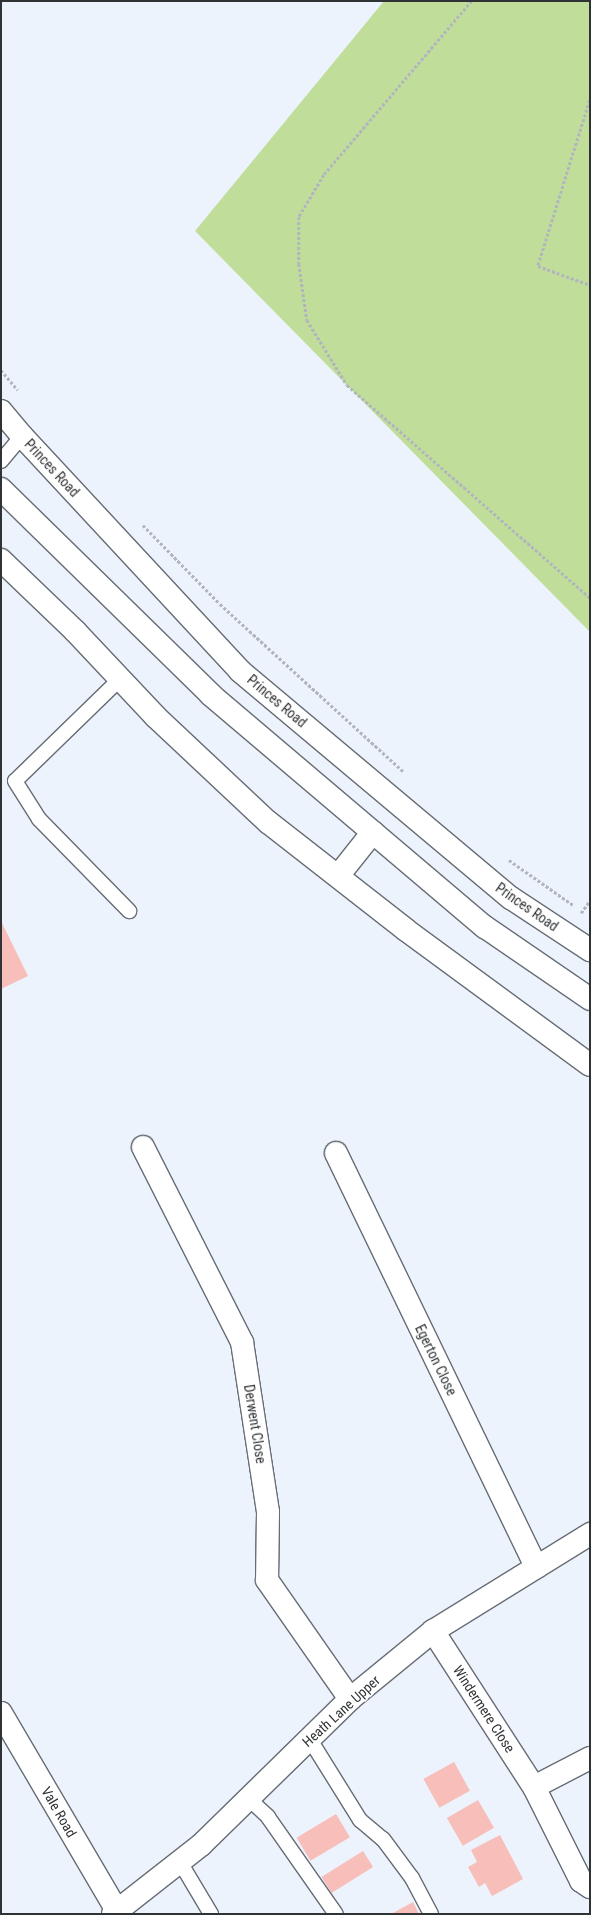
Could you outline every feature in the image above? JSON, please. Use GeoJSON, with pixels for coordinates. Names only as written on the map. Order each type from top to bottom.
{"type":"FeatureCollection","features":[{"type":"Feature","properties":{"kind":"street","name":"Princes Road"},"geometry":{"type":"LineString","coordinates":[[1,411],[22,436],[240,670],[511,898],[590,950]]}},
{"type":"Feature","properties":{"kind":"street"},"geometry":{"type":"LineString","coordinates":[[4,497],[211,695],[485,927],[590,999]]}},
{"type":"Feature","properties":{"kind":"street"},"geometry":{"type":"LineString","coordinates":[[1,560],[75,631],[156,718],[268,822],[492,995],[590,1065]]}},
{"type":"Feature","properties":{"kind":"street"},"geometry":{"type":"LineString","coordinates":[[338,876],[373,832]]}},
{"type":"Feature","properties":{"kind":"street","name":"Derwent Close"},"geometry":{"type":"LineString","coordinates":[[143,1147],[242,1342],[268,1512],[267,1580],[350,1699]]}},
{"type":"Feature","properties":{"kind":"street","name":"Egerton Close"},"geometry":{"type":"LineString","coordinates":[[336,1153],[536,1567]]}},
{"type":"Feature","properties":{"kind":"street","name":"Heath Lane Upper"},"geometry":{"type":"LineString","coordinates":[[115,1913],[201,1845],[350,1699],[433,1631],[590,1534]]}},
{"type":"Feature","properties":{"kind":"street","name":"Windermere Close"},"geometry":{"type":"LineString","coordinates":[[433,1631],[534,1787],[581,1881],[590,1887]]}},
{"type":"Feature","properties":{"kind":"street","name":"Vale Road"},"geometry":{"type":"LineString","coordinates":[[1,1713],[115,1913]]}},
{"type":"Feature","properties":{"kind":"street"},"geometry":{"type":"LineString","coordinates":[[534,1787],[590,1758]]}},
{"type":"Feature","properties":{"kind":"lane"},"geometry":{"type":"LineString","coordinates":[[1,461],[22,436]]}},
{"type":"Feature","properties":{"kind":"lane"},"geometry":{"type":"LineString","coordinates":[[120,679],[15,781],[39,818],[129,912]]}},
{"type":"Feature","properties":{"kind":"lane"},"geometry":{"type":"LineString","coordinates":[[309,1738],[360,1820],[383,1839],[412,1878],[431,1914]]}},
{"type":"Feature","properties":{"kind":"lane"},"geometry":{"type":"LineString","coordinates":[[249,1799],[268,1817],[336,1914]]}},
{"type":"Feature","properties":{"kind":"lane"},"geometry":{"type":"LineString","coordinates":[[180,1862],[211,1914]]}},
{"type":"Feature","properties":{"kind":"path"},"geometry":{"type":"LineString","coordinates":[[472,1],[324,175],[299,216],[299,264],[307,320],[347,385],[590,598]]}},
{"type":"Feature","properties":{"kind":"path"},"geometry":{"type":"LineString","coordinates":[[590,100],[538,266],[590,285]]}},
{"type":"Feature","properties":{"kind":"path"},"geometry":{"type":"LineString","coordinates":[[1,370],[20,393]]}},
{"type":"Feature","properties":{"kind":"path"},"geometry":{"type":"LineString","coordinates":[[142,524],[220,604],[406,773]]}},
{"type":"Feature","properties":{"kind":"path"},"geometry":{"type":"LineString","coordinates":[[507,858],[586,914]]}},
{"type":"Feature","properties":{"kind":"green space"},"geometry":{"type":"Polygon","coordinates":[[[384,1],[590,1],[590,632],[195,231],[384,1]]]}},
{"type":"Feature","properties":{"kind":"building"},"geometry":{"type":"Polygon","coordinates":[[[1,921],[28,976],[1,989],[1,921]]]}},
{"type":"Feature","properties":{"kind":"building"},"geometry":{"type":"Polygon","coordinates":[[[454,1762],[470,1791],[439,1808],[423,1779],[454,1762]]]}},
{"type":"Feature","properties":{"kind":"building"},"geometry":{"type":"Polygon","coordinates":[[[478,1800],[494,1828],[463,1846],[447,1818],[478,1800]]]}},
{"type":"Feature","properties":{"kind":"building"},"geometry":{"type":"Polygon","coordinates":[[[336,1814],[350,1837],[310,1861],[297,1838],[336,1814]]]}},
{"type":"Feature","properties":{"kind":"building"},"geometry":{"type":"Polygon","coordinates":[[[500,1835],[523,1879],[492,1896],[485,1883],[479,1887],[468,1867],[477,1862],[471,1850],[500,1835]]]}},
{"type":"Feature","properties":{"kind":"building"},"geometry":{"type":"Polygon","coordinates":[[[363,1851],[373,1867],[332,1893],[321,1877],[363,1851]]]}},
{"type":"Feature","properties":{"kind":"building"},"geometry":{"type":"Polygon","coordinates":[[[413,1902],[419,1914],[391,1914],[413,1902]]]}}]}
